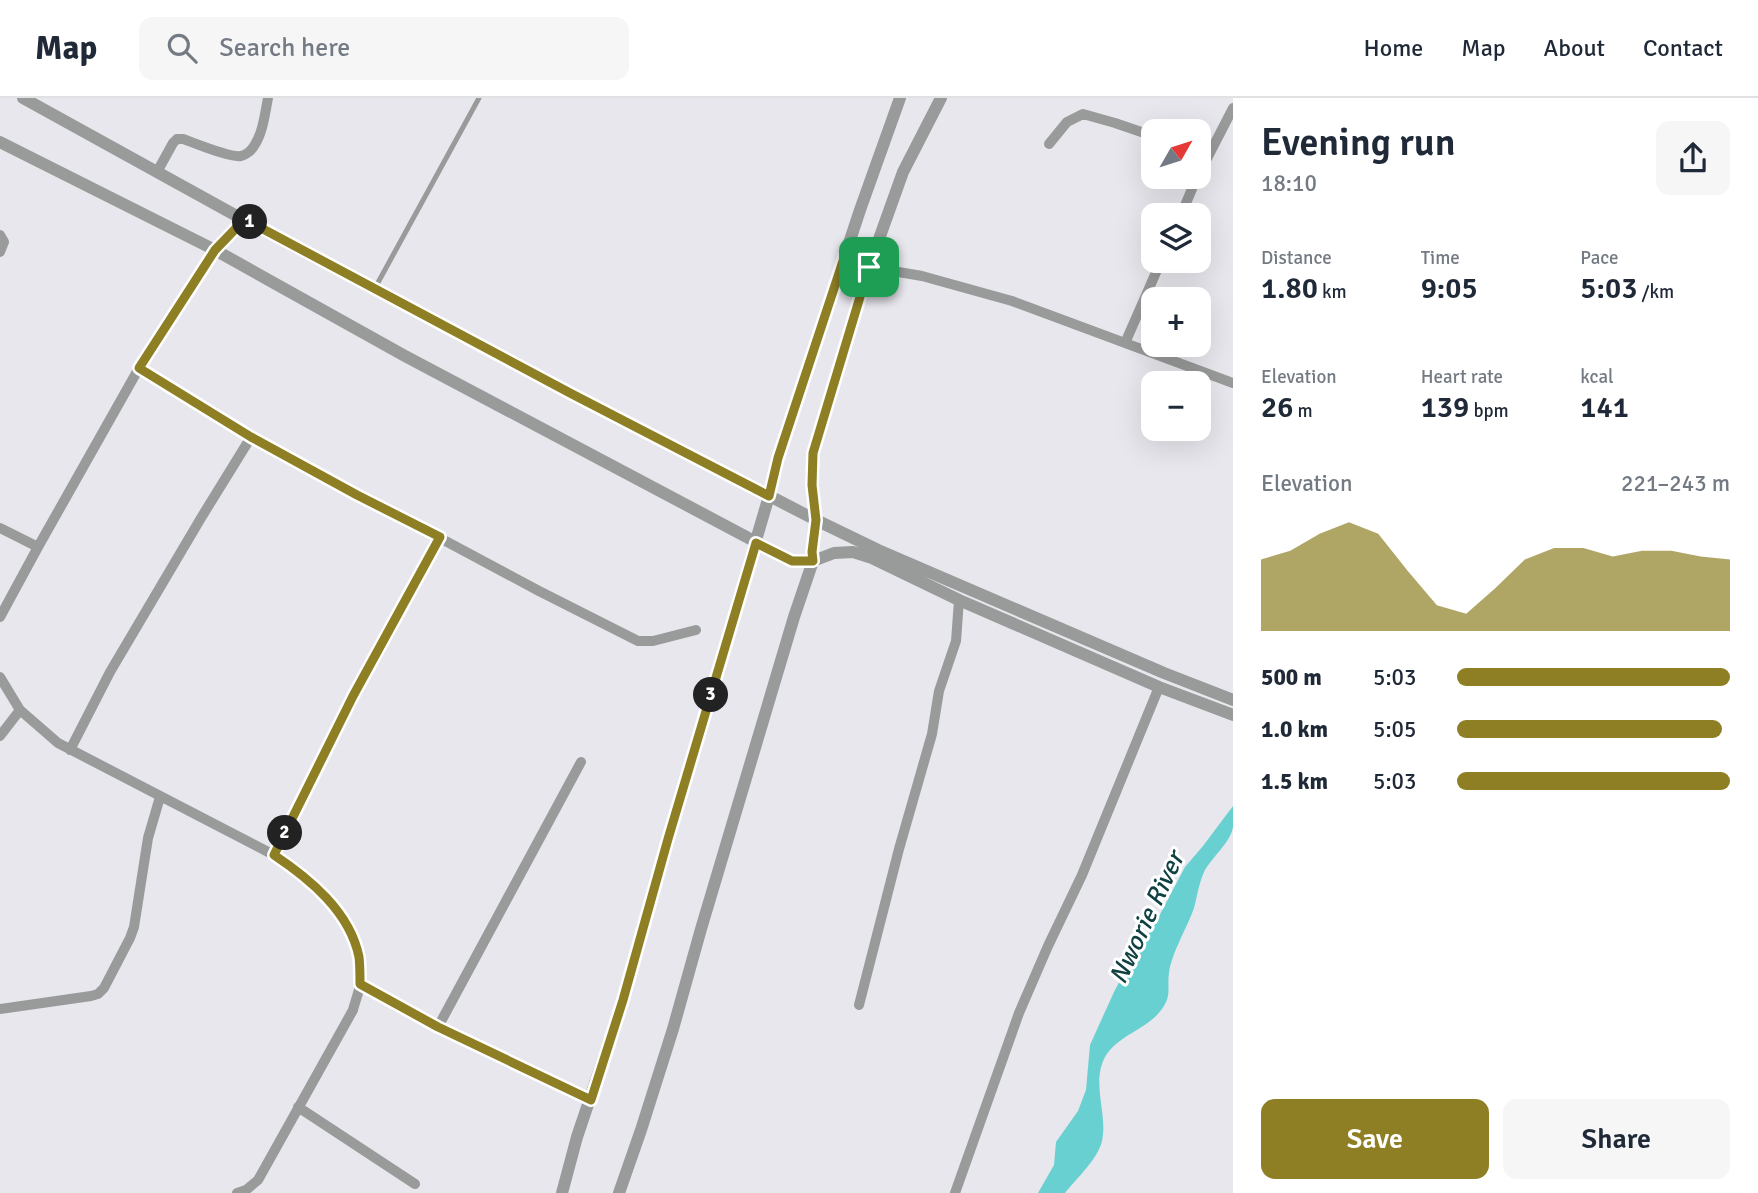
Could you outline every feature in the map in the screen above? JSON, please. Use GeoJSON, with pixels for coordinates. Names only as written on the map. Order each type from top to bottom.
{"type":"FeatureCollection","features":[{"type":"Feature","properties":{"kind":"street"},"geometry":{"type":"LineString","coordinates":[[23,98],[244,220],[594,406],[816,520],[878,550],[1233,699]]}},
{"type":"Feature","properties":{"kind":"street"},"geometry":{"type":"LineString","coordinates":[[157,172],[177,139],[231,155],[241,156],[249,152],[260,134],[268,98]]}},
{"type":"Feature","properties":{"kind":"street"},"geometry":{"type":"LineString","coordinates":[[562,1193],[577,1137],[623,1000],[756,543],[778,458],[900,98]]}},
{"type":"Feature","properties":{"kind":"street"},"geometry":{"type":"LineString","coordinates":[[619,1193],[673,1029],[794,617],[813,561],[816,520],[812,485],[813,453],[869,267],[903,172],[941,98]]}},
{"type":"Feature","properties":{"kind":"street"},"geometry":{"type":"LineString","coordinates":[[1211,143],[1233,108]]}},
{"type":"Feature","properties":{"kind":"street"},"geometry":{"type":"LineString","coordinates":[[1049,144],[1068,122],[1083,114],[1141,132]]}},
{"type":"Feature","properties":{"kind":"street"},"geometry":{"type":"LineString","coordinates":[[0,142],[215,250],[405,356],[792,561],[813,561],[834,553],[853,552],[872,558],[959,600],[1159,687],[1233,715]]}},
{"type":"Feature","properties":{"kind":"street"},"geometry":{"type":"LineString","coordinates":[[0,617],[139,368],[215,250],[244,220]]}},
{"type":"Feature","properties":{"kind":"street"},"geometry":{"type":"LineString","coordinates":[[0,235],[5,242],[0,252]]}},
{"type":"Feature","properties":{"kind":"street"},"geometry":{"type":"LineString","coordinates":[[845,255],[869,267],[922,276],[1012,301],[1233,383]]}},
{"type":"Feature","properties":{"kind":"street"},"geometry":{"type":"LineString","coordinates":[[1125,343],[1156,273]]}},
{"type":"Feature","properties":{"kind":"street"},"geometry":{"type":"LineString","coordinates":[[139,368],[251,437],[357,495],[638,641],[653,641],[696,630]]}},
{"type":"Feature","properties":{"kind":"street"},"geometry":{"type":"LineString","coordinates":[[70,750],[110,672],[251,437]]}},
{"type":"Feature","properties":{"kind":"street"},"geometry":{"type":"LineString","coordinates":[[0,528],[37,547]]}},
{"type":"Feature","properties":{"kind":"street"},"geometry":{"type":"LineString","coordinates":[[274,855],[353,696],[440,537]]}},
{"type":"Feature","properties":{"kind":"street"},"geometry":{"type":"LineString","coordinates":[[859,1005],[932,734],[939,691],[956,641],[959,600]]}},
{"type":"Feature","properties":{"kind":"street"},"geometry":{"type":"LineString","coordinates":[[0,677],[20,710],[58,743],[274,855],[319,890],[340,915],[354,940],[359,958],[360,984],[353,1010],[258,1180],[246,1190],[237,1193]]}},
{"type":"Feature","properties":{"kind":"street"},"geometry":{"type":"LineString","coordinates":[[955,1193],[1019,1013],[1082,875],[1159,687]]}},
{"type":"Feature","properties":{"kind":"street"},"geometry":{"type":"LineString","coordinates":[[0,736],[20,710]]}},
{"type":"Feature","properties":{"kind":"street"},"geometry":{"type":"LineString","coordinates":[[438,1027],[581,762]]}},
{"type":"Feature","properties":{"kind":"street"},"geometry":{"type":"LineString","coordinates":[[0,1009],[91,996],[104,988],[134,927],[149,838],[160,797]]}},
{"type":"Feature","properties":{"kind":"street"},"geometry":{"type":"LineString","coordinates":[[360,984],[438,1027],[591,1100]]}},
{"type":"Feature","properties":{"kind":"street"},"geometry":{"type":"LineString","coordinates":[[298,1107],[415,1184]]}},
{"type":"Feature","properties":{"kind":"lane"},"geometry":{"type":"LineString","coordinates":[[375,288],[479,98]]}},
{"type":"Feature","properties":{"kind":"water"},"geometry":{"type":"Polygon","coordinates":[[[1233,806],[1231,833],[1204,872],[1194,908],[1173,958],[1165,1004],[1152,1019],[1118,1042],[1105,1057],[1101,1067],[1099,1088],[1103,1131],[1100,1148],[1065,1193],[1038,1193],[1054,1165],[1056,1142],[1078,1111],[1086,1090],[1090,1045],[1114,992],[1185,867],[1233,806]]]}},
{"type":"Feature","properties":{"kind":"route"},"geometry":{"type":"LineString","coordinates":[[244,220],[769,496],[778,458],[845,255],[869,267],[813,453],[812,485],[816,520],[813,561],[792,561],[756,543],[623,1000],[591,1100],[438,1027],[360,984],[359,958],[354,940],[340,915],[319,890],[274,855],[353,696],[440,537],[251,437],[139,368],[215,250],[244,220]]}},
{"type":"Feature","properties":{"kind":"water label","name":"Nworie River"},"geometry":{"type":"Point","coordinates":[1147,918]}}]}
